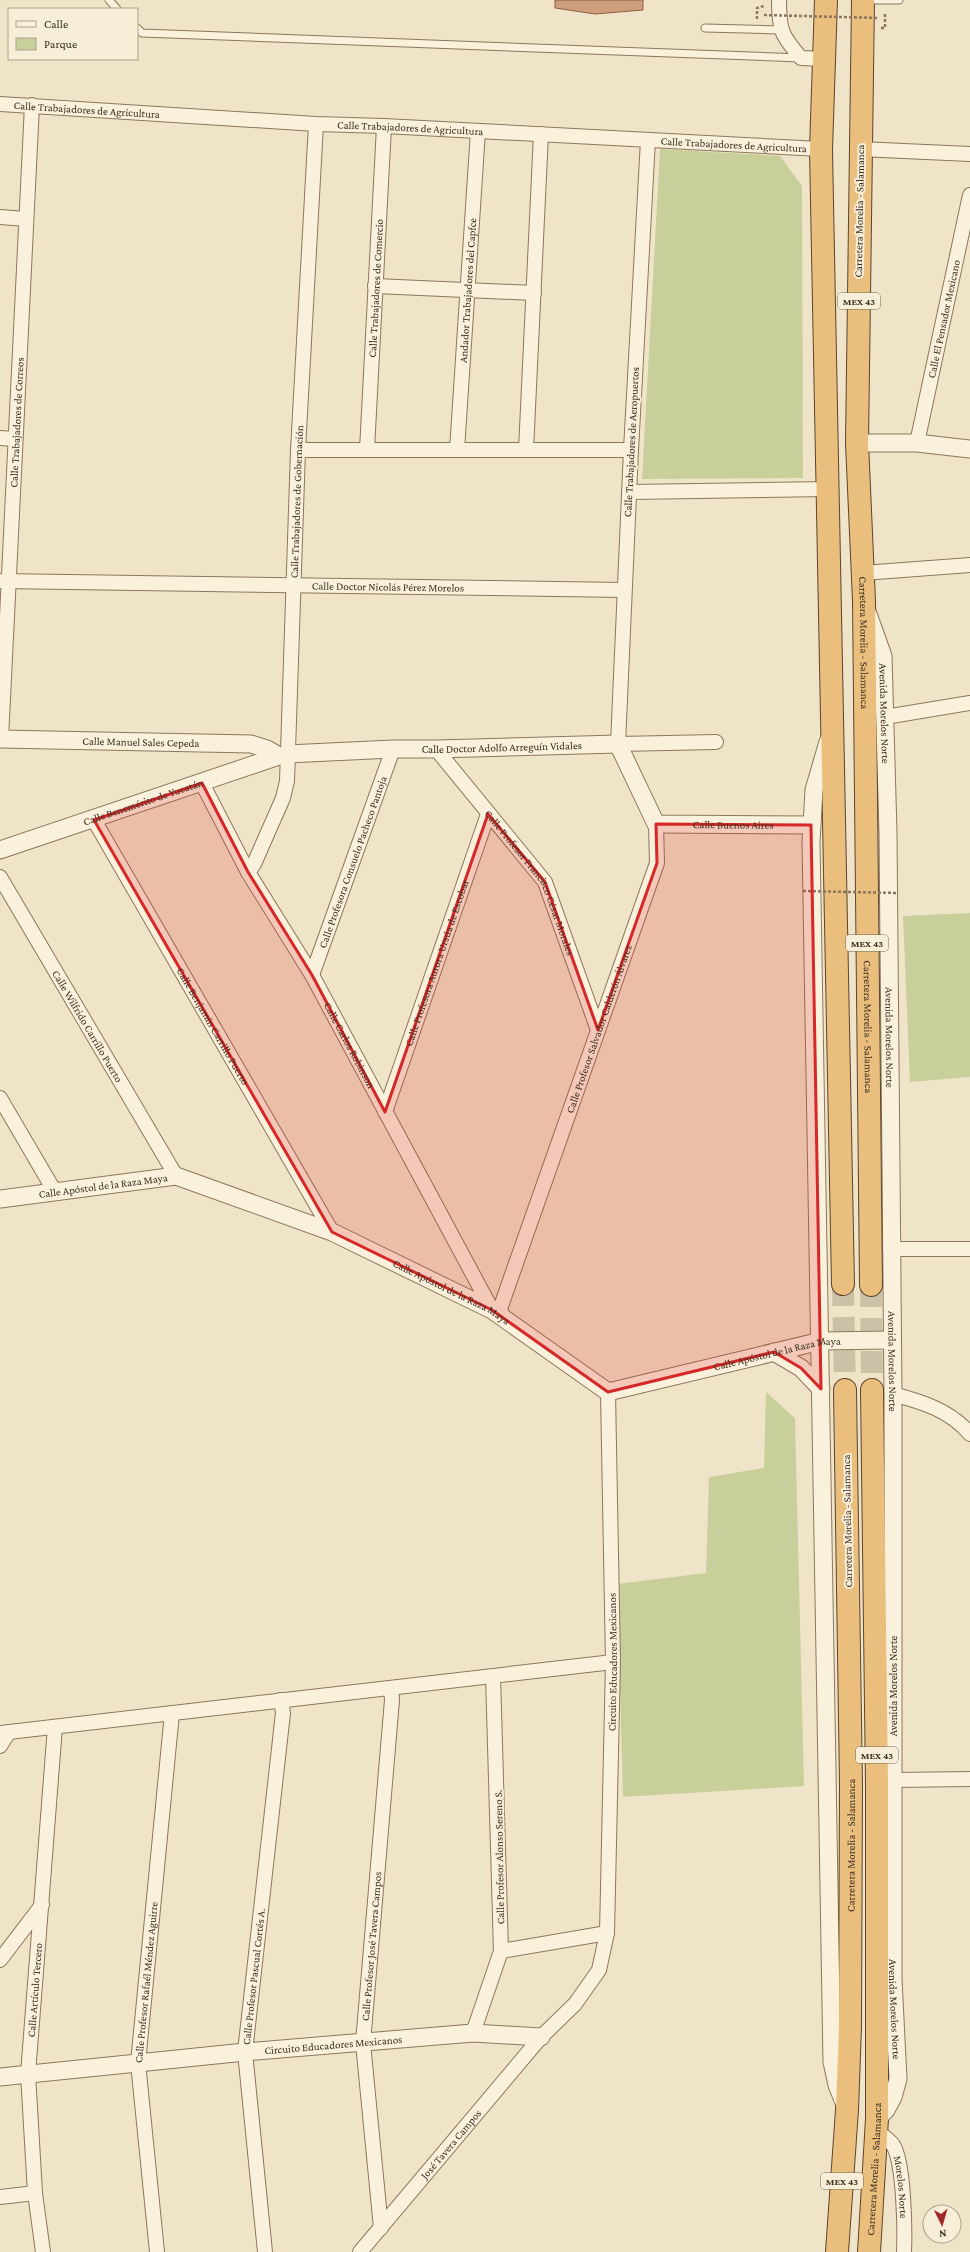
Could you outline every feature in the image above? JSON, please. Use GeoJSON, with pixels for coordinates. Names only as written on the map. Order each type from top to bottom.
{"type":"FeatureCollection","features":[{"type":"Feature","properties":{"kind":"highway","name":"MEX 43"},"geometry":{"type":"LineString","coordinates":[[826,0],[822,150],[834,722],[843,1284]]}},
{"type":"Feature","properties":{"kind":"highway","name":"Carretera Morelia - Salamanca"},"geometry":{"type":"LineString","coordinates":[[863,0],[860,150],[858,443],[864,601],[871,1285]]}},
{"type":"Feature","properties":{"kind":"highway","name":"Carretera Morelia - Salamanca"},"geometry":{"type":"LineString","coordinates":[[837,2252],[847,2110],[851,1785],[845,1390]]}},
{"type":"Feature","properties":{"kind":"highway","name":"Carretera Morelia - Salamanca"},"geometry":{"type":"LineString","coordinates":[[869,2252],[877,2125],[877,1785],[883,1392]]}},
{"type":"Feature","properties":{"kind":"street"},"geometry":{"type":"LineString","coordinates":[[779,0],[780,30],[785,40],[801,58],[824,59]]}},
{"type":"Feature","properties":{"kind":"street","name":"Calle Trabajadores de Agricultura"},"geometry":{"type":"LineString","coordinates":[[0,104],[316,124],[541,134],[822,150]]}},
{"type":"Feature","properties":{"kind":"street","name":"Calle Trabajadores de Correos"},"geometry":{"type":"LineString","coordinates":[[0,739],[4,581],[15,439],[25,219],[32,106]]}},
{"type":"Feature","properties":{"kind":"street","name":"Calle Trabajadores de Gobernación"},"geometry":{"type":"LineString","coordinates":[[248,872],[254,864],[283,798],[287,781],[283,755],[294,586],[298,450],[316,124]]}},
{"type":"Feature","properties":{"kind":"street","name":"Calle Trabajadores de Comercio"},"geometry":{"type":"LineString","coordinates":[[366,450],[384,126]]}},
{"type":"Feature","properties":{"kind":"street","name":"Andador Trabajadores del Capfce"},"geometry":{"type":"LineString","coordinates":[[457,450],[478,131]]}},
{"type":"Feature","properties":{"kind":"street"},"geometry":{"type":"LineString","coordinates":[[526,450],[541,134]]}},
{"type":"Feature","properties":{"kind":"street","name":"Calle Trabajadores de Aeropuertos"},"geometry":{"type":"LineString","coordinates":[[618,744],[628,492],[648,140]]}},
{"type":"Feature","properties":{"kind":"street"},"geometry":{"type":"LineString","coordinates":[[860,150],[970,154]]}},
{"type":"Feature","properties":{"kind":"street","name":"Calle El Pensador Mexicano"},"geometry":{"type":"LineString","coordinates":[[917,443],[970,195]]}},
{"type":"Feature","properties":{"kind":"street"},"geometry":{"type":"LineString","coordinates":[[0,217],[25,219]]}},
{"type":"Feature","properties":{"kind":"street"},"geometry":{"type":"LineString","coordinates":[[375,286],[534,293]]}},
{"type":"Feature","properties":{"kind":"street"},"geometry":{"type":"LineString","coordinates":[[0,438],[15,439]]}},
{"type":"Feature","properties":{"kind":"street"},"geometry":{"type":"LineString","coordinates":[[858,443],[917,443],[970,449]]}},
{"type":"Feature","properties":{"kind":"street"},"geometry":{"type":"LineString","coordinates":[[298,450],[631,450]]}},
{"type":"Feature","properties":{"kind":"street"},"geometry":{"type":"LineString","coordinates":[[628,492],[829,489]]}},
{"type":"Feature","properties":{"kind":"street"},"geometry":{"type":"LineString","coordinates":[[863,573],[970,565]]}},
{"type":"Feature","properties":{"kind":"street","name":"Calle Doctor Nicolás Pérez Morelos"},"geometry":{"type":"LineString","coordinates":[[4,581],[624,590]]}},
{"type":"Feature","properties":{"kind":"street","name":"Avenida Morelos Norte"},"geometry":{"type":"LineString","coordinates":[[864,601],[883,656],[888,833],[890,1249],[892,1340],[883,1392],[893,1780],[893,1979],[898,2079],[893,2097],[877,2125]]}},
{"type":"Feature","properties":{"kind":"street"},"geometry":{"type":"LineString","coordinates":[[885,717],[970,704]]}},
{"type":"Feature","properties":{"kind":"street"},"geometry":{"type":"LineString","coordinates":[[834,722],[814,790],[811,824],[822,1389],[832,2062],[837,2086],[847,2110]]}},
{"type":"Feature","properties":{"kind":"street","name":"Calle Manuel Sales Cepeda"},"geometry":{"type":"LineString","coordinates":[[0,739],[251,744],[283,755]]}},
{"type":"Feature","properties":{"kind":"street","name":"Calle Doctor Adolfo Arreguín Vidales"},"geometry":{"type":"LineString","coordinates":[[283,755],[393,749],[436,750],[716,742]]}},
{"type":"Feature","properties":{"kind":"street","name":"Calle Profesor Salvador Calderón Álvarez"},"geometry":{"type":"LineString","coordinates":[[496,1313],[501,1306],[657,862],[656,824],[618,744]]}},
{"type":"Feature","properties":{"kind":"street","name":"Calle Profesora Consuelo Pacheco Pantoja"},"geometry":{"type":"LineString","coordinates":[[312,975],[393,749]]}},
{"type":"Feature","properties":{"kind":"street","name":"Calle Profesor Francisco César Morales"},"geometry":{"type":"LineString","coordinates":[[436,750],[545,882],[598,1030]]}},
{"type":"Feature","properties":{"kind":"street","name":"Calle Benemérito de Yucatán"},"geometry":{"type":"LineString","coordinates":[[0,850],[94,820],[283,755]]}},
{"type":"Feature","properties":{"kind":"street","name":"Calle Carlos Robinson"},"geometry":{"type":"LineString","coordinates":[[202,783],[248,872],[312,975],[385,1112],[496,1313]]}},
{"type":"Feature","properties":{"kind":"street","name":"Calle Profesora Aurora Ursúa de Escobar"},"geometry":{"type":"LineString","coordinates":[[385,1112],[488,814]]}},
{"type":"Feature","properties":{"kind":"street","name":"Calle Benjamín Carrillo Puerto"},"geometry":{"type":"LineString","coordinates":[[94,820],[332,1232]]}},
{"type":"Feature","properties":{"kind":"street","name":"Calle Buenos Aires"},"geometry":{"type":"LineString","coordinates":[[656,824],[811,824]]}},
{"type":"Feature","properties":{"kind":"street","name":"Calle Wilfrido Carrillo Puerto"},"geometry":{"type":"LineString","coordinates":[[0,877],[176,1176]]}},
{"type":"Feature","properties":{"kind":"street"},"geometry":{"type":"LineString","coordinates":[[0,1098],[55,1192]]}},
{"type":"Feature","properties":{"kind":"street","name":"Calle Apóstol de la Raza Maya"},"geometry":{"type":"LineString","coordinates":[[0,1199],[176,1176],[332,1232],[496,1313],[608,1392],[821,1341],[892,1340]]}},
{"type":"Feature","properties":{"kind":"street"},"geometry":{"type":"LineString","coordinates":[[890,1249],[970,1249]]}},
{"type":"Feature","properties":{"kind":"street"},"geometry":{"type":"LineString","coordinates":[[774,1352],[801,1368],[822,1389]]}},
{"type":"Feature","properties":{"kind":"street","name":"Circuito Educadores Mexicanos"},"geometry":{"type":"LineString","coordinates":[[0,2077],[245,2052],[472,2033],[541,2037],[575,2004],[600,1970],[607,1933],[613,1662],[608,1392]]}},
{"type":"Feature","properties":{"kind":"street"},"geometry":{"type":"LineString","coordinates":[[883,1392],[931,1405],[960,1422],[970,1434]]}},
{"type":"Feature","properties":{"kind":"street"},"geometry":{"type":"LineString","coordinates":[[0,1746],[5,1733],[613,1662]]}},
{"type":"Feature","properties":{"kind":"street","name":"Calle Profesor Alonso Sereno S."},"geometry":{"type":"LineString","coordinates":[[472,2033],[501,1951],[495,1688],[493,1676]]}},
{"type":"Feature","properties":{"kind":"street","name":"Calle Profesor José Tavera Campos"},"geometry":{"type":"LineString","coordinates":[[381,2228],[363,2043],[392,1708],[391,1688]]}},
{"type":"Feature","properties":{"kind":"street","name":"Calle Profesor Pascual Cortés A."},"geometry":{"type":"LineString","coordinates":[[266,2252],[245,2052],[283,1713],[281,1700]]}},
{"type":"Feature","properties":{"kind":"street","name":"Calle Profesor Rafaél Méndez Aguirre"},"geometry":{"type":"LineString","coordinates":[[157,2252],[138,2063],[172,1713]]}},
{"type":"Feature","properties":{"kind":"street","name":"Calle Artículo Tercero"},"geometry":{"type":"LineString","coordinates":[[44,2252],[35,2193],[28,2074],[55,1727]]}},
{"type":"Feature","properties":{"kind":"street"},"geometry":{"type":"LineString","coordinates":[[893,1780],[970,1779]]}},
{"type":"Feature","properties":{"kind":"street"},"geometry":{"type":"LineString","coordinates":[[0,1960],[42,1905]]}},
{"type":"Feature","properties":{"kind":"street"},"geometry":{"type":"LineString","coordinates":[[501,1951],[607,1933]]}},
{"type":"Feature","properties":{"kind":"street","name":"José Tavera Campos"},"geometry":{"type":"LineString","coordinates":[[360,2252],[541,2037]]}},
{"type":"Feature","properties":{"kind":"street","name":"Morelos Norte"},"geometry":{"type":"LineString","coordinates":[[877,2125],[893,2145],[900,2169],[905,2238],[904,2252]]}},
{"type":"Feature","properties":{"kind":"street"},"geometry":{"type":"LineString","coordinates":[[0,2197],[35,2193]]}},
{"type":"Feature","properties":{"kind":"lane"},"geometry":{"type":"LineString","coordinates":[[109,0],[116,8]]}},
{"type":"Feature","properties":{"kind":"lane"},"geometry":{"type":"LineString","coordinates":[[863,0],[899,0]]}},
{"type":"Feature","properties":{"kind":"lane"},"geometry":{"type":"LineString","coordinates":[[705,28],[780,30]]}},
{"type":"Feature","properties":{"kind":"lane"},"geometry":{"type":"LineString","coordinates":[[138,29],[142,33],[801,58]]}},
{"type":"Feature","properties":{"kind":"path"},"geometry":{"type":"LineString","coordinates":[[764,15],[879,18]]}},
{"type":"Feature","properties":{"kind":"path"},"geometry":{"type":"LineString","coordinates":[[803,891],[898,892]]}},
{"type":"Feature","properties":{"kind":"highlighted area"},"geometry":{"type":"Polygon","coordinates":[[[202,783],[248,872],[312,975],[385,1112],[488,814],[545,882],[598,1030],[657,863],[656,824],[811,825],[821,1389],[801,1368],[774,1352],[608,1392],[492,1310],[332,1232],[94,820],[202,783]]]}},
{"type":"Feature","properties":{"kind":"green space"},"geometry":{"type":"Polygon","coordinates":[[[660,149],[780,156],[802,186],[803,478],[642,479],[660,149]]]}},
{"type":"Feature","properties":{"kind":"green space"},"geometry":{"type":"Polygon","coordinates":[[[970,913],[970,1077],[910,1082],[903,916],[970,913]]]}},
{"type":"Feature","properties":{"kind":"green space"},"geometry":{"type":"Polygon","coordinates":[[[766,1392],[795,1418],[804,1786],[623,1797],[617,1584],[706,1573],[709,1477],[764,1468],[766,1392]]]}},
{"type":"Feature","properties":{"kind":"building"},"geometry":{"type":"Polygon","coordinates":[[[555,0],[643,0],[643,10],[595,14],[555,8],[555,0]]]}},
{"type":"Feature","properties":{"kind":"tunnel"},"geometry":{"type":"LineString","coordinates":[[843,1284],[845,1390]]}},
{"type":"Feature","properties":{"kind":"tunnel"},"geometry":{"type":"LineString","coordinates":[[871,1285],[872,1390]]}}]}
